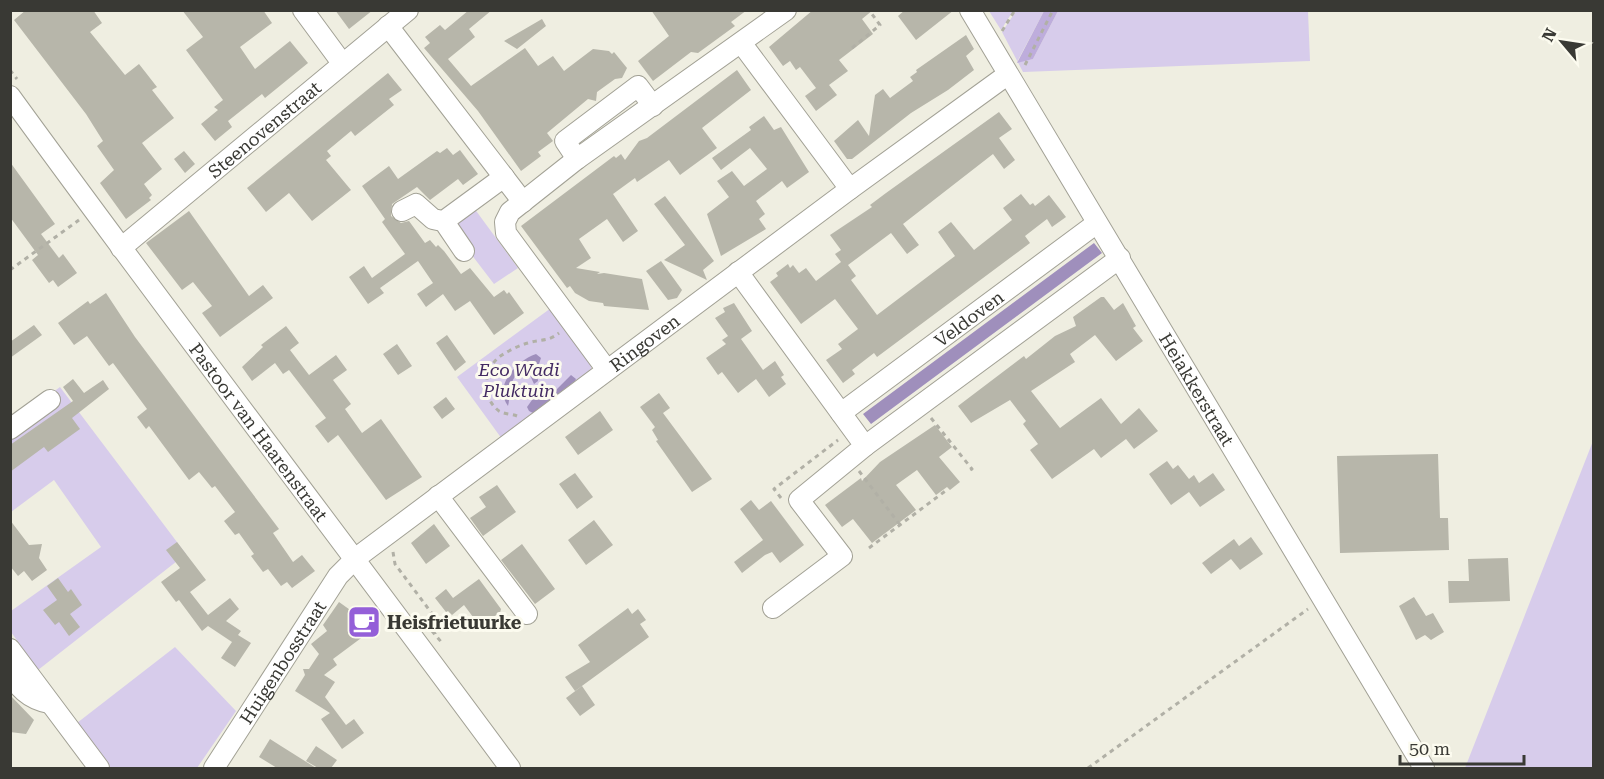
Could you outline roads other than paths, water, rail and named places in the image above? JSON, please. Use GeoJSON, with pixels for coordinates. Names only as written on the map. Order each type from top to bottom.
{"type":"FeatureCollection","features":[{"type":"Feature","properties":{"kind":"street"},"geometry":{"type":"LineString","coordinates":[[303,10],[342,63]]}},
{"type":"Feature","properties":{"kind":"street","name":"Steenovenstraat"},"geometry":{"type":"LineString","coordinates":[[112,246],[408,10]]}},
{"type":"Feature","properties":{"kind":"street","name":"Ringoven"},"geometry":{"type":"LineString","coordinates":[[786,10],[577,159],[510,212],[505,222],[506,233],[607,370],[1007,75]]}},
{"type":"Feature","properties":{"kind":"street","name":"Heiakkerstraat"},"geometry":{"type":"LineString","coordinates":[[970,10],[1424,768]]}},
{"type":"Feature","properties":{"kind":"street"},"geometry":{"type":"LineString","coordinates":[[388,26],[523,202]]}},
{"type":"Feature","properties":{"kind":"street"},"geometry":{"type":"LineString","coordinates":[[741,44],[850,189]]}},
{"type":"Feature","properties":{"kind":"street","name":"Pastoor van Haarenstraat"},"geometry":{"type":"LineString","coordinates":[[10,96],[112,246],[356,558],[510,768]]}},
{"type":"Feature","properties":{"kind":"street"},"geometry":{"type":"LineString","coordinates":[[464,251],[447,226],[448,218],[504,177]]}},
{"type":"Feature","properties":{"kind":"street"},"geometry":{"type":"LineString","coordinates":[[402,210],[416,204],[433,219],[447,222]]}},
{"type":"Feature","properties":{"kind":"street","name":"Veldoven"},"geometry":{"type":"LineString","coordinates":[[841,413],[1097,223]]}},
{"type":"Feature","properties":{"kind":"street"},"geometry":{"type":"LineString","coordinates":[[773,608],[842,556],[799,500],[865,446],[1120,258]]}},
{"type":"Feature","properties":{"kind":"street"},"geometry":{"type":"LineString","coordinates":[[738,272],[865,446]]}},
{"type":"Feature","properties":{"kind":"street","name":"Huigenbosstraat"},"geometry":{"type":"LineString","coordinates":[[214,768],[339,576],[356,558],[607,370]]}},
{"type":"Feature","properties":{"kind":"street"},"geometry":{"type":"LineString","coordinates":[[10,429],[50,400]]}},
{"type":"Feature","properties":{"kind":"street"},"geometry":{"type":"LineString","coordinates":[[438,496],[527,615]]}},
{"type":"Feature","properties":{"kind":"street"},"geometry":{"type":"LineString","coordinates":[[11,650],[99,768]]}},
{"type":"Feature","properties":{"kind":"street"},"geometry":{"type":"LineString","coordinates":[[10,670],[14,679],[30,696],[51,704]]}},
{"type":"Feature","properties":{"kind":"place","name":"Heisfrietuurke"},"geometry":{"type":"Point","coordinates":[364,622]}},
{"type":"Feature","properties":{"kind":"park label","name":"Eco Wadi Pluktuin"},"geometry":{"type":"Point","coordinates":[519,379]}}]}
